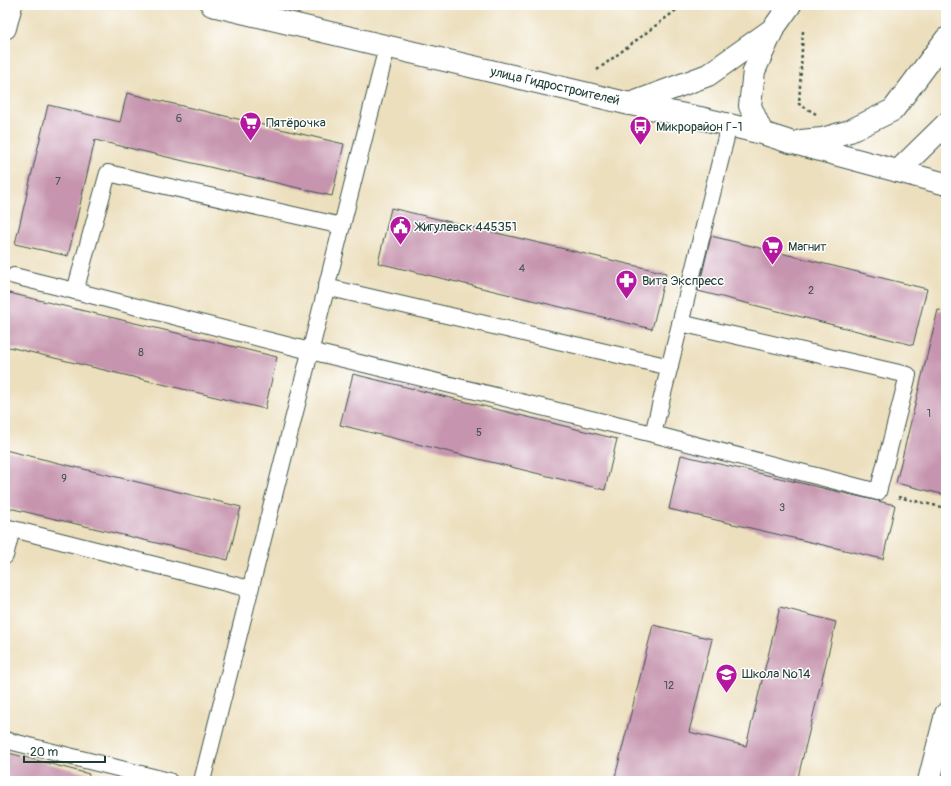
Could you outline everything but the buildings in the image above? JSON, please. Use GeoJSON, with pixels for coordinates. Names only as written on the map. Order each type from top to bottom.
{"type":"FeatureCollection","features":[{"type":"Feature","properties":{"kind":"street"},"geometry":{"type":"LineString","coordinates":[[5,28],[11,5]]}},
{"type":"Feature","properties":{"kind":"street","name":"улица Гидростроителей"},"geometry":{"type":"LineString","coordinates":[[212,5],[630,104],[700,118],[762,133],[946,184]]}},
{"type":"Feature","properties":{"kind":"street"},"geometry":{"type":"LineString","coordinates":[[762,133],[750,106],[754,71],[773,29],[790,5]]}},
{"type":"Feature","properties":{"kind":"street"},"geometry":{"type":"LineString","coordinates":[[630,104],[708,75],[773,29]]}},
{"type":"Feature","properties":{"kind":"street"},"geometry":{"type":"LineString","coordinates":[[790,142],[822,139],[850,131],[893,110],[946,39]]}},
{"type":"Feature","properties":{"kind":"street"},"geometry":{"type":"LineString","coordinates":[[898,171],[946,124]]}},
{"type":"Feature","properties":{"kind":"street"},"geometry":{"type":"LineString","coordinates":[[929,781],[946,714]]}},
{"type":"Feature","properties":{"kind":"lane"},"geometry":{"type":"LineString","coordinates":[[202,781],[387,46]]}},
{"type":"Feature","properties":{"kind":"lane"},"geometry":{"type":"LineString","coordinates":[[653,434],[729,125]]}},
{"type":"Feature","properties":{"kind":"lane"},"geometry":{"type":"LineString","coordinates":[[75,291],[108,173],[342,226]]}},
{"type":"Feature","properties":{"kind":"lane"},"geometry":{"type":"LineString","coordinates":[[14,276],[310,351],[653,434],[878,492],[908,375],[680,322]]}},
{"type":"Feature","properties":{"kind":"lane"},"geometry":{"type":"LineString","coordinates":[[326,287],[670,367]]}},
{"type":"Feature","properties":{"kind":"lane"},"geometry":{"type":"LineString","coordinates":[[5,556],[8,528],[250,589]]}},
{"type":"Feature","properties":{"kind":"lane"},"geometry":{"type":"LineString","coordinates":[[5,740],[169,781]]}},
{"type":"Feature","properties":{"kind":"path"},"geometry":{"type":"LineString","coordinates":[[595,72],[682,5]]}},
{"type":"Feature","properties":{"kind":"path"},"geometry":{"type":"LineString","coordinates":[[803,30],[799,104],[815,114],[822,115]]}},
{"type":"Feature","properties":{"kind":"path"},"geometry":{"type":"LineString","coordinates":[[878,492],[946,508]]}},
{"type":"Feature","properties":{"kind":"place","name":"Пятёрочка"},"geometry":{"type":"Point","coordinates":[250,142]}},
{"type":"Feature","properties":{"kind":"place","name":"Микрорайон Г-1"},"geometry":{"type":"Point","coordinates":[641,146]}},
{"type":"Feature","properties":{"kind":"place","name":"Жигулевск 445351"},"geometry":{"type":"Point","coordinates":[400,246]}},
{"type":"Feature","properties":{"kind":"place","name":"Магнит"},"geometry":{"type":"Point","coordinates":[773,266]}},
{"type":"Feature","properties":{"kind":"place","name":"Вита Экспресс"},"geometry":{"type":"Point","coordinates":[627,300]}},
{"type":"Feature","properties":{"kind":"place","name":"Школа №14"},"geometry":{"type":"Point","coordinates":[726,694]}}]}
